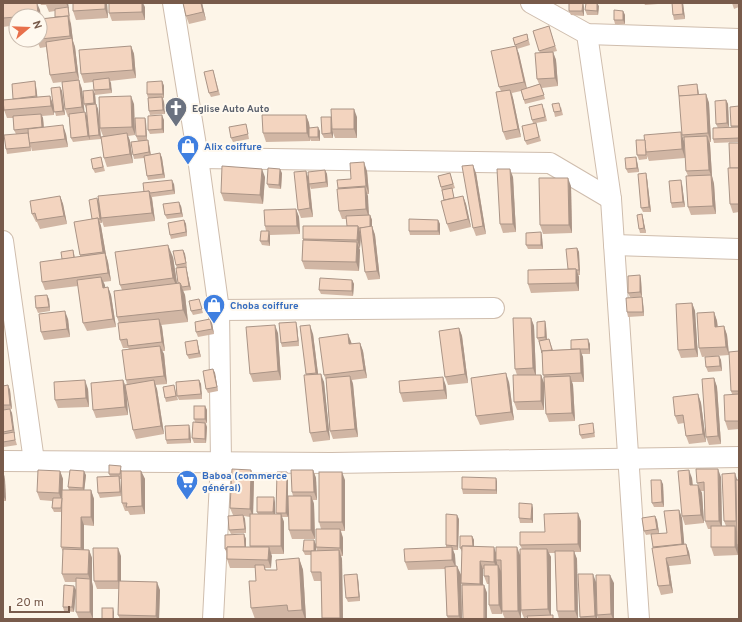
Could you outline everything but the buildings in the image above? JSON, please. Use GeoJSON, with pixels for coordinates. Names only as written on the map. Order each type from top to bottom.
{"type":"FeatureCollection","features":[{"type":"Feature","properties":{"kind":"street"},"geometry":{"type":"LineString","coordinates":[[174,3],[198,158],[219,310],[221,462],[213,619]]}},
{"type":"Feature","properties":{"kind":"street"},"geometry":{"type":"LineString","coordinates":[[531,3],[588,34],[739,38]]}},
{"type":"Feature","properties":{"kind":"street"},"geometry":{"type":"LineString","coordinates":[[588,34],[611,199],[639,619]]}},
{"type":"Feature","properties":{"kind":"street"},"geometry":{"type":"LineString","coordinates":[[198,158],[550,163],[611,199]]}},
{"type":"Feature","properties":{"kind":"street"},"geometry":{"type":"LineString","coordinates":[[3,241],[34,461]]}},
{"type":"Feature","properties":{"kind":"street"},"geometry":{"type":"LineString","coordinates":[[614,245],[739,249]]}},
{"type":"Feature","properties":{"kind":"street"},"geometry":{"type":"LineString","coordinates":[[219,310],[494,308]]}},
{"type":"Feature","properties":{"kind":"street"},"geometry":{"type":"LineString","coordinates":[[3,461],[331,463],[739,457]]}},
{"type":"Feature","properties":{"kind":"place","name":"Eglise Auto Auto"},"geometry":{"type":"Point","coordinates":[176,128]}},
{"type":"Feature","properties":{"kind":"place","name":"Alix coiffure"},"geometry":{"type":"Point","coordinates":[188,166]}},
{"type":"Feature","properties":{"kind":"place","name":"Choba coiffure"},"geometry":{"type":"Point","coordinates":[214,324]}},
{"type":"Feature","properties":{"kind":"place","name":"Baboa (commerce général)"},"geometry":{"type":"Point","coordinates":[187,500]}}]}
